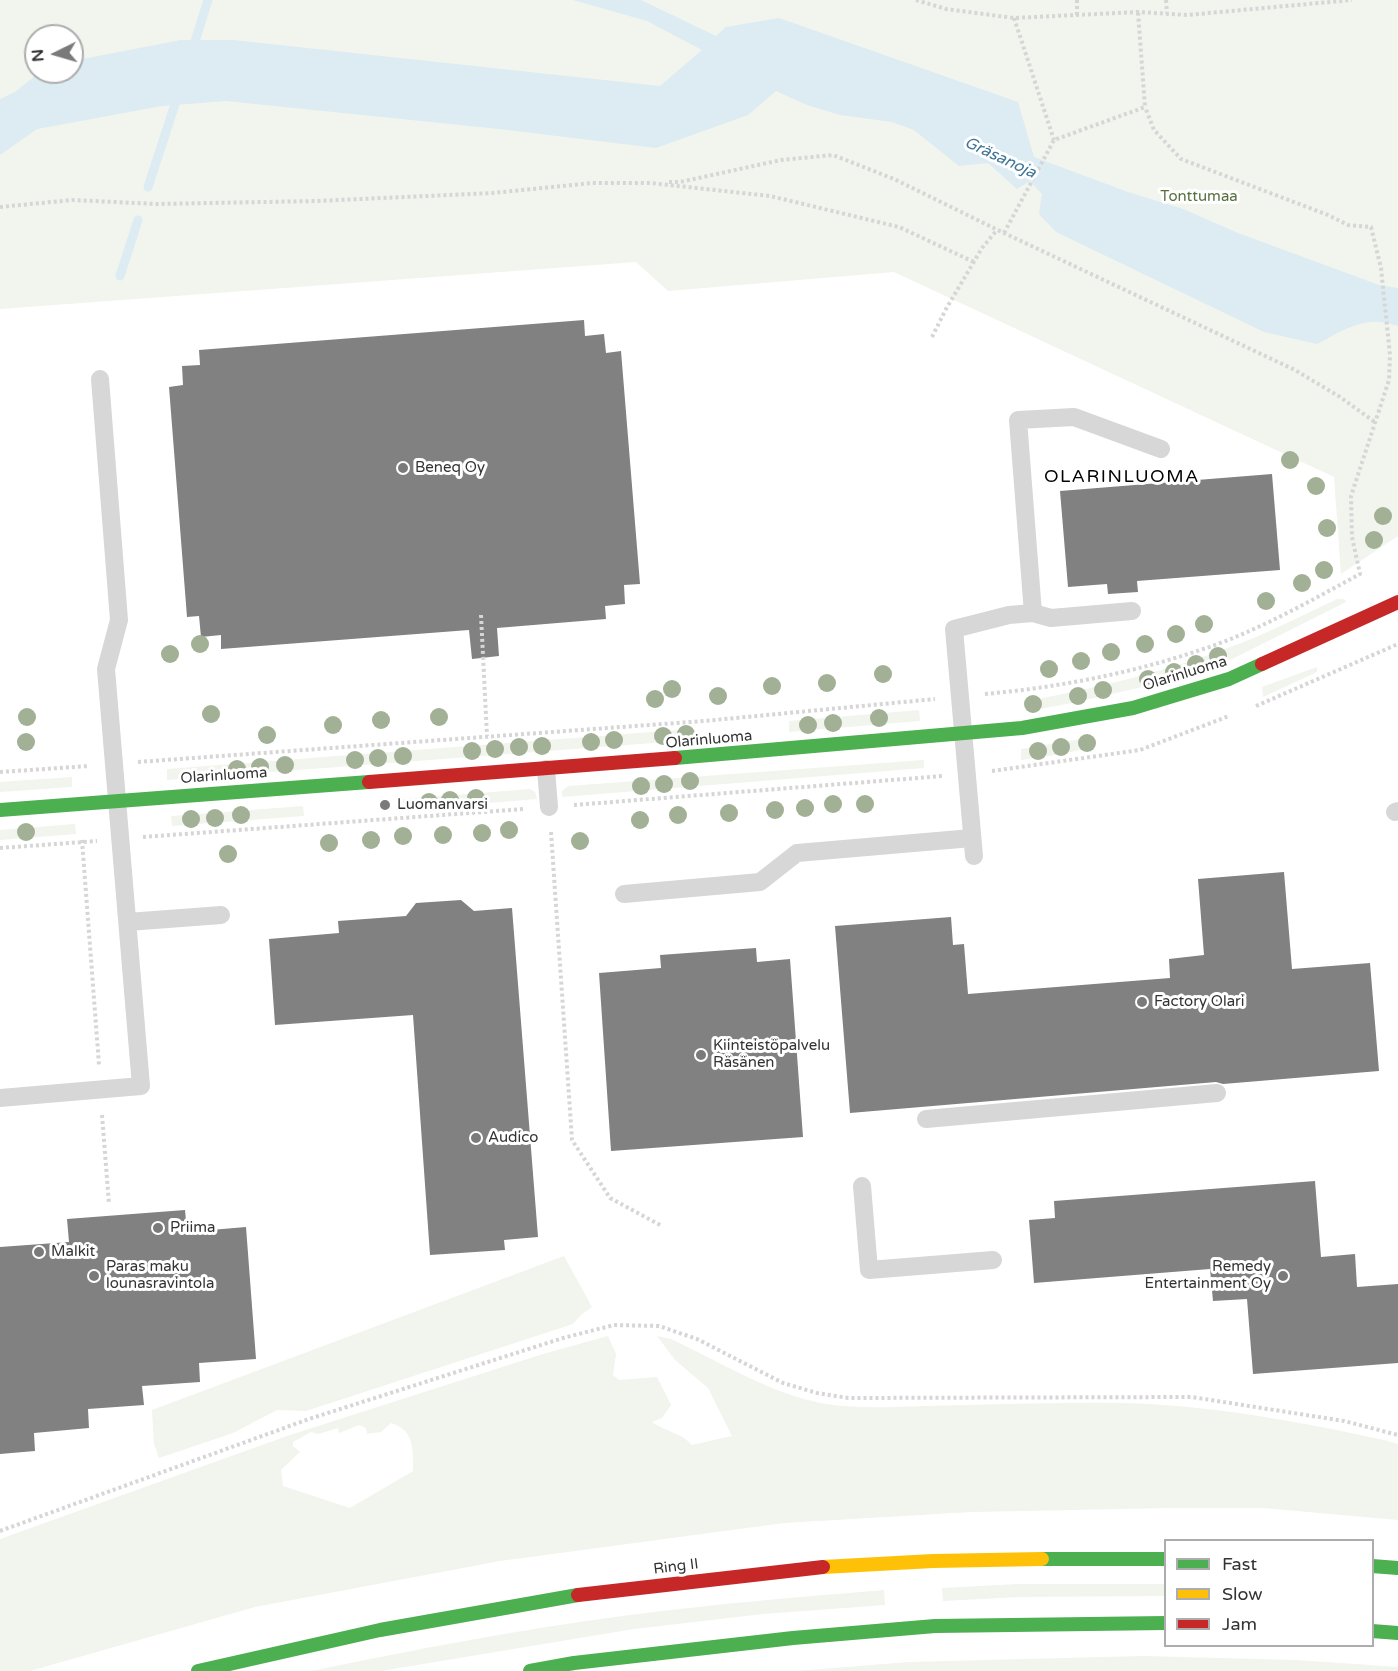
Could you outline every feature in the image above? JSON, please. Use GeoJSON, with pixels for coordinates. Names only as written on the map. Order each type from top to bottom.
{"type":"FeatureCollection","features":[{"type":"Feature","properties":{"kind":"main road","name":"Olarinluoma"},"geometry":{"type":"LineString","coordinates":[[0,810],[546,769],[1022,728],[1133,708],[1218,682],[1398,602]]}},
{"type":"Feature","properties":{"kind":"main road","name":"Ring II"},"geometry":{"type":"LineString","coordinates":[[198,1671],[380,1630],[571,1596],[785,1570],[933,1561],[1164,1559]]}},
{"type":"Feature","properties":{"kind":"main road"},"geometry":{"type":"LineString","coordinates":[[1374,1566],[1398,1568]]}},
{"type":"Feature","properties":{"kind":"main road"},"geometry":{"type":"LineString","coordinates":[[530,1671],[574,1663],[793,1638],[935,1626],[1164,1623]]}},
{"type":"Feature","properties":{"kind":"main road"},"geometry":{"type":"LineString","coordinates":[[1374,1631],[1398,1633]]}},
{"type":"Feature","properties":{"kind":"lane"},"geometry":{"type":"LineString","coordinates":[[0,1098],[141,1086],[106,669],[119,620],[100,378]]}},
{"type":"Feature","properties":{"kind":"lane"},"geometry":{"type":"LineString","coordinates":[[1033,613],[1018,420],[1074,417],[1161,449]]}},
{"type":"Feature","properties":{"kind":"lane"},"geometry":{"type":"LineString","coordinates":[[624,894],[760,882],[797,853],[973,847],[954,629],[1009,615],[1033,613],[1051,618],[1132,611]]}},
{"type":"Feature","properties":{"kind":"lane"},"geometry":{"type":"LineString","coordinates":[[546,769],[549,807]]}},
{"type":"Feature","properties":{"kind":"lane"},"geometry":{"type":"LineString","coordinates":[[128,922],[221,915]]}},
{"type":"Feature","properties":{"kind":"lane"},"geometry":{"type":"LineString","coordinates":[[926,1119],[1217,1093]]}},
{"type":"Feature","properties":{"kind":"lane"},"geometry":{"type":"LineString","coordinates":[[862,1186],[869,1270],[993,1260]]}},
{"type":"Feature","properties":{"kind":"path"},"geometry":{"type":"LineString","coordinates":[[916,0],[946,9],[1014,18],[1138,12],[1188,15],[1352,0]]}},
{"type":"Feature","properties":{"kind":"path"},"geometry":{"type":"LineString","coordinates":[[1077,0],[1077,15]]}},
{"type":"Feature","properties":{"kind":"path"},"geometry":{"type":"LineString","coordinates":[[1166,0],[1167,13]]}},
{"type":"Feature","properties":{"kind":"path"},"geometry":{"type":"LineString","coordinates":[[132,762],[704,720],[960,697],[1043,687],[1129,672],[1213,645],[1278,617],[1359,574],[1352,537],[1351,496],[1389,380],[1390,355],[1381,268],[1371,227],[1348,225],[1328,214],[1181,159],[1154,130],[1145,106],[1138,12]]}},
{"type":"Feature","properties":{"kind":"path"},"geometry":{"type":"LineString","coordinates":[[1014,18],[1054,140]]}},
{"type":"Feature","properties":{"kind":"path"},"geometry":{"type":"LineString","coordinates":[[1004,233],[1054,140],[1145,106]]}},
{"type":"Feature","properties":{"kind":"path"},"geometry":{"type":"LineString","coordinates":[[0,207],[72,200],[169,204],[316,201],[493,193],[592,183],[680,182],[781,160],[833,155],[894,179],[1295,370],[1340,397],[1376,423]]}},
{"type":"Feature","properties":{"kind":"path"},"geometry":{"type":"LineString","coordinates":[[650,183],[770,196],[899,227],[974,262]]}},
{"type":"Feature","properties":{"kind":"path"},"geometry":{"type":"LineString","coordinates":[[932,337],[981,248],[997,230]]}},
{"type":"Feature","properties":{"kind":"path"},"geometry":{"type":"LineString","coordinates":[[481,615],[487,736]]}},
{"type":"Feature","properties":{"kind":"path"},"geometry":{"type":"LineString","coordinates":[[0,772],[98,765]]}},
{"type":"Feature","properties":{"kind":"path"},"geometry":{"type":"LineString","coordinates":[[549,807],[572,1140],[610,1198],[662,1226]]}},
{"type":"Feature","properties":{"kind":"path"},"geometry":{"type":"LineString","coordinates":[[0,848],[101,840]]}},
{"type":"Feature","properties":{"kind":"path"},"geometry":{"type":"LineString","coordinates":[[83,842],[109,1204]]}},
{"type":"Feature","properties":{"kind":"path"},"geometry":{"type":"LineString","coordinates":[[0,1532],[309,1419],[563,1338],[615,1325],[659,1326],[697,1339],[783,1383],[818,1393],[848,1398],[1192,1397],[1344,1421],[1398,1435]]}},
{"type":"Feature","properties":{"kind":"green space","name":"Tonttumaa"},"geometry":{"type":"Polygon","coordinates":[[[0,0],[1398,0],[1398,536],[1341,574],[1334,477],[894,272],[668,291],[636,262],[0,309],[0,0]]]}},
{"type":"Feature","properties":{"kind":"green space"},"geometry":{"type":"Polygon","coordinates":[[[1337,599],[1344,599],[1346,602],[1230,660],[1160,683],[1029,711],[1027,701],[1129,679],[1203,657],[1256,637],[1337,599]]]}},
{"type":"Feature","properties":{"kind":"green space"},"geometry":{"type":"Polygon","coordinates":[[[1317,667],[1317,672],[1263,697],[1262,687],[1317,667]]]}},
{"type":"Feature","properties":{"kind":"green space"},"geometry":{"type":"Polygon","coordinates":[[[919,710],[920,721],[789,732],[789,721],[919,710]]]}},
{"type":"Feature","properties":{"kind":"green space"},"geometry":{"type":"Polygon","coordinates":[[[691,729],[692,740],[167,780],[167,769],[691,729]]]}},
{"type":"Feature","properties":{"kind":"green space"},"geometry":{"type":"Polygon","coordinates":[[[1093,737],[1095,746],[1021,760],[1021,749],[1093,737]]]}},
{"type":"Feature","properties":{"kind":"green space"},"geometry":{"type":"Polygon","coordinates":[[[924,760],[924,768],[562,797],[562,791],[568,786],[924,760]]]}},
{"type":"Feature","properties":{"kind":"green space"},"geometry":{"type":"Polygon","coordinates":[[[72,777],[72,787],[0,792],[0,782],[72,777]]]}},
{"type":"Feature","properties":{"kind":"green space"},"geometry":{"type":"Polygon","coordinates":[[[530,789],[535,792],[537,799],[403,810],[402,799],[530,789]]]}},
{"type":"Feature","properties":{"kind":"green space"},"geometry":{"type":"Polygon","coordinates":[[[303,806],[304,816],[172,826],[171,816],[303,806]]]}},
{"type":"Feature","properties":{"kind":"green space"},"geometry":{"type":"Polygon","coordinates":[[[75,824],[76,834],[0,840],[0,830],[75,824]]]}},
{"type":"Feature","properties":{"kind":"green space"},"geometry":{"type":"Polygon","coordinates":[[[564,1256],[592,1307],[573,1324],[306,1411],[277,1410],[233,1433],[159,1458],[154,1444],[152,1410],[564,1256]]]}},
{"type":"Feature","properties":{"kind":"green space"},"geometry":{"type":"Polygon","coordinates":[[[608,1336],[616,1354],[613,1375],[619,1380],[657,1377],[671,1405],[662,1418],[652,1422],[692,1445],[732,1436],[708,1388],[675,1360],[657,1336],[671,1339],[765,1385],[825,1404],[875,1407],[1068,1403],[1149,1404],[1217,1410],[1317,1426],[1398,1444],[1398,1520],[1263,1508],[1171,1508],[971,1512],[784,1523],[500,1561],[255,1607],[30,1671],[0,1671],[0,1539],[290,1435],[543,1354],[608,1336]],[[391,1423],[381,1432],[367,1434],[366,1428],[359,1425],[339,1433],[338,1428],[318,1434],[311,1432],[293,1442],[293,1446],[300,1452],[281,1470],[283,1486],[350,1508],[413,1471],[411,1442],[405,1430],[391,1423]]]}},
{"type":"Feature","properties":{"kind":"green space"},"geometry":{"type":"Polygon","coordinates":[[[1017,1584],[1164,1584],[1164,1596],[1019,1597],[943,1601],[942,1588],[1017,1584]]]}},
{"type":"Feature","properties":{"kind":"green space"},"geometry":{"type":"Polygon","coordinates":[[[884,1590],[885,1605],[763,1614],[634,1629],[381,1671],[312,1671],[470,1640],[590,1621],[726,1604],[884,1590]]]}},
{"type":"Feature","properties":{"kind":"green space"},"geometry":{"type":"Polygon","coordinates":[[[1143,1656],[1296,1660],[1398,1667],[1398,1671],[797,1671],[909,1662],[1143,1656]]]}},
{"type":"Feature","properties":{"kind":"water","name":"Gräsanoja"},"geometry":{"type":"Polygon","coordinates":[[[573,0],[641,0],[716,36],[726,27],[779,18],[1018,102],[1034,157],[1128,192],[1183,209],[1238,233],[1379,285],[1398,288],[1398,326],[1366,322],[1346,329],[1317,344],[1264,332],[1056,232],[1039,214],[1042,194],[1030,181],[1017,189],[988,163],[959,166],[914,130],[892,122],[840,115],[807,105],[776,91],[748,115],[656,148],[499,129],[226,101],[162,106],[37,129],[0,155],[0,99],[25,84],[84,84],[84,59],[181,40],[233,40],[660,86],[702,50],[647,21],[573,0]]]}},
{"type":"Feature","properties":{"kind":"building","name":"Beneq Oy"},"geometry":{"type":"Polygon","coordinates":[[[584,320],[585,336],[604,334],[606,353],[621,351],[640,584],[624,585],[625,604],[605,606],[606,619],[497,628],[499,656],[472,659],[469,630],[221,649],[221,635],[201,637],[199,616],[187,617],[169,387],[183,385],[182,366],[200,365],[199,350],[584,320]]]}},
{"type":"Feature","properties":{"kind":"building"},"geometry":{"type":"Polygon","coordinates":[[[1272,474],[1280,570],[1137,581],[1138,592],[1108,594],[1107,584],[1068,587],[1060,491],[1272,474]]]}},
{"type":"Feature","properties":{"kind":"building"},"geometry":{"type":"Polygon","coordinates":[[[1284,872],[1292,969],[1370,963],[1379,1071],[1223,1084],[1216,1082],[850,1113],[835,926],[951,917],[953,945],[964,944],[968,994],[1170,978],[1169,959],[1204,955],[1198,879],[1284,872]]]}},
{"type":"Feature","properties":{"kind":"building","name":"Audico"},"geometry":{"type":"Polygon","coordinates":[[[461,900],[474,911],[512,908],[538,1237],[504,1240],[505,1250],[430,1255],[413,1015],[275,1025],[269,939],[339,933],[338,921],[406,916],[416,903],[461,900]]]}},
{"type":"Feature","properties":{"kind":"building","name":"Kiinteistöpalvelu Räsänen"},"geometry":{"type":"Polygon","coordinates":[[[756,948],[757,962],[790,959],[803,1137],[611,1151],[599,973],[661,968],[660,955],[756,948]]]}},
{"type":"Feature","properties":{"kind":"building","name":"Remedy Entertainment Oy"},"geometry":{"type":"Polygon","coordinates":[[[1315,1181],[1321,1257],[1355,1254],[1357,1287],[1398,1284],[1398,1363],[1253,1374],[1247,1299],[1213,1301],[1210,1269],[1034,1283],[1029,1220],[1055,1218],[1054,1201],[1315,1181]]]}},
{"type":"Feature","properties":{"kind":"building"},"geometry":{"type":"Polygon","coordinates":[[[185,1210],[187,1232],[246,1227],[256,1359],[199,1363],[200,1382],[142,1386],[144,1405],[88,1409],[89,1428],[34,1433],[35,1451],[0,1454],[0,1247],[69,1242],[67,1219],[185,1210]]]}},
{"type":"Feature","properties":{"kind":"waterway"},"geometry":{"type":"LineString","coordinates":[[192,51],[208,0]]}},
{"type":"Feature","properties":{"kind":"waterway"},"geometry":{"type":"LineString","coordinates":[[148,187],[178,95]]}},
{"type":"Feature","properties":{"kind":"waterway"},"geometry":{"type":"LineString","coordinates":[[120,276],[138,220]]}},
{"type":"Feature","properties":{"kind":"traffic: fast"},"geometry":{"type":"LineString","coordinates":[[675,758],[1022,728],[1133,708],[1229,679],[1262,664]]}},
{"type":"Feature","properties":{"kind":"traffic: fast"},"geometry":{"type":"LineString","coordinates":[[0,810],[369,782]]}},
{"type":"Feature","properties":{"kind":"traffic: fast"},"geometry":{"type":"LineString","coordinates":[[1042,1559],[1164,1559]]}},
{"type":"Feature","properties":{"kind":"traffic: fast"},"geometry":{"type":"LineString","coordinates":[[1374,1566],[1398,1568]]}},
{"type":"Feature","properties":{"kind":"traffic: fast"},"geometry":{"type":"LineString","coordinates":[[198,1671],[380,1630],[578,1595]]}},
{"type":"Feature","properties":{"kind":"traffic: fast"},"geometry":{"type":"LineString","coordinates":[[530,1671],[574,1663],[793,1638],[935,1626],[1164,1623]]}},
{"type":"Feature","properties":{"kind":"traffic: fast"},"geometry":{"type":"LineString","coordinates":[[1374,1631],[1398,1633]]}},
{"type":"Feature","properties":{"kind":"traffic: slow"},"geometry":{"type":"LineString","coordinates":[[823,1567],[933,1561],[1042,1559]]}},
{"type":"Feature","properties":{"kind":"traffic: jam"},"geometry":{"type":"LineString","coordinates":[[1262,664],[1398,602]]}},
{"type":"Feature","properties":{"kind":"traffic: jam"},"geometry":{"type":"LineString","coordinates":[[369,782],[675,758]]}},
{"type":"Feature","properties":{"kind":"traffic: jam"},"geometry":{"type":"LineString","coordinates":[[578,1595],[823,1567]]}},
{"type":"Feature","properties":{"kind":"place","name":"Beneq Oy"},"geometry":{"type":"Point","coordinates":[403,468]}},
{"type":"Feature","properties":{"kind":"place","name":"Luomanvarsi"},"geometry":{"type":"Point","coordinates":[385,805]}},
{"type":"Feature","properties":{"kind":"place","name":"Factory Olari"},"geometry":{"type":"Point","coordinates":[1142,1002]}},
{"type":"Feature","properties":{"kind":"place","name":"Kiinteistöpalvelu Räsänen"},"geometry":{"type":"Point","coordinates":[701,1055]}},
{"type":"Feature","properties":{"kind":"place","name":"Audico"},"geometry":{"type":"Point","coordinates":[476,1138]}},
{"type":"Feature","properties":{"kind":"place","name":"Priima"},"geometry":{"type":"Point","coordinates":[158,1228]}},
{"type":"Feature","properties":{"kind":"place","name":"Malkit"},"geometry":{"type":"Point","coordinates":[39,1252]}},
{"type":"Feature","properties":{"kind":"place","name":"Paras maku lounasravintola"},"geometry":{"type":"Point","coordinates":[94,1276]}},
{"type":"Feature","properties":{"kind":"place","name":"Remedy Entertainment Oy"},"geometry":{"type":"Point","coordinates":[1283,1276]}},
{"type":"Feature","properties":{"kind":"district","name":"OLARINLUOMA"},"geometry":{"type":"Point","coordinates":[1122,477]}}]}
